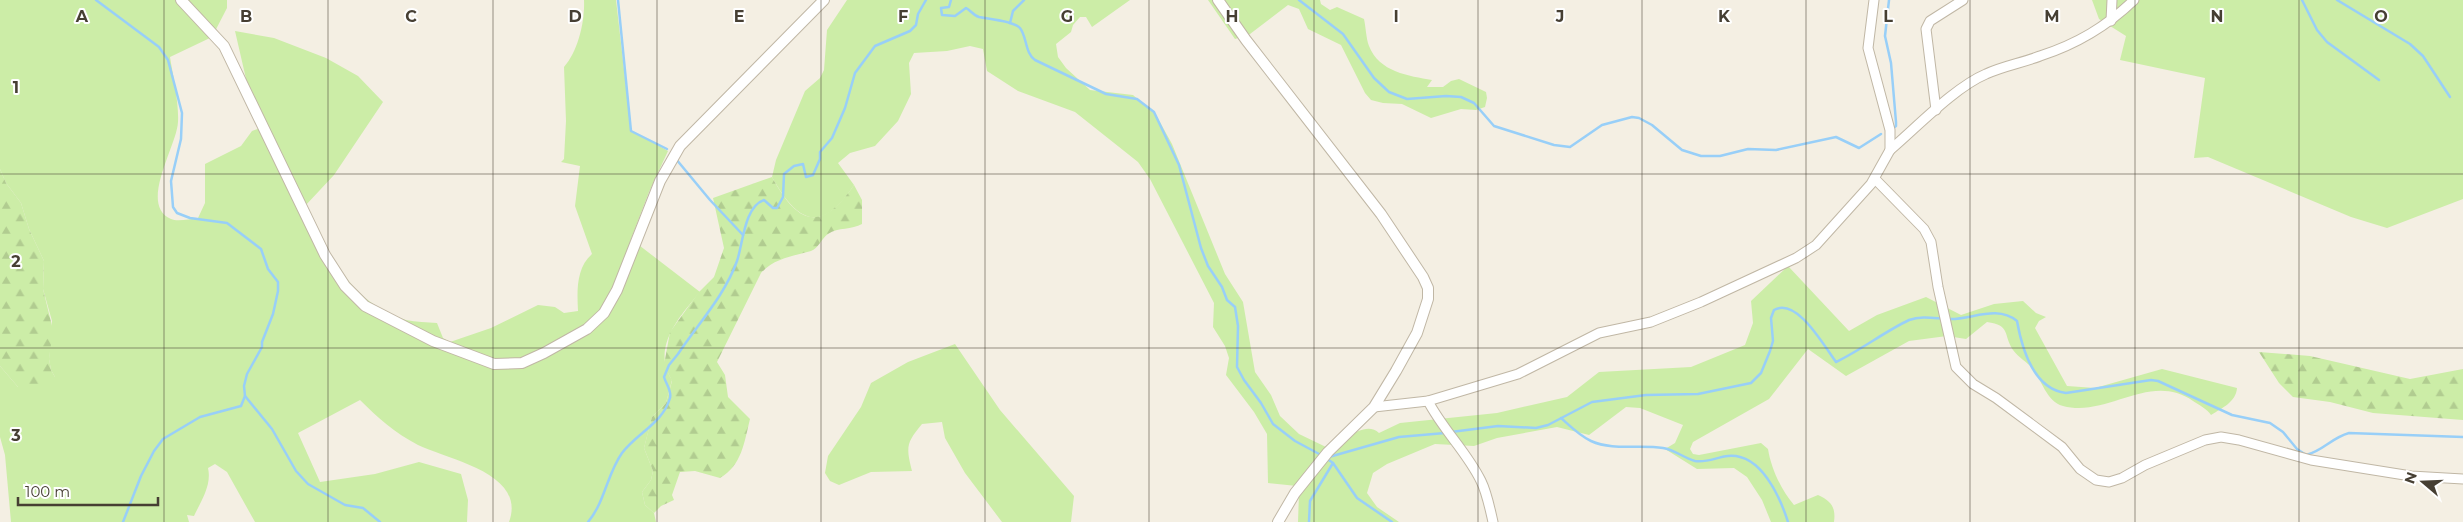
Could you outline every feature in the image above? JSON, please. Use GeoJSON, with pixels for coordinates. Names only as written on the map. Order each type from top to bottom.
{"type":"FeatureCollection","features":[{"type":"Feature","properties":{"kind":"street"},"geometry":{"type":"LineString","coordinates":[[181,0],[224,46],[325,255],[345,286],[365,306],[381,316],[470,356],[505,365],[522,363],[544,353],[587,329],[604,314],[617,290],[660,182],[680,146],[824,0]]}},
{"type":"Feature","properties":{"kind":"street"},"geometry":{"type":"LineString","coordinates":[[1218,0],[1246,40],[1381,214],[1423,277],[1428,288],[1428,299],[1417,333],[1374,406],[1328,452],[1295,493],[1278,522]]}},
{"type":"Feature","properties":{"kind":"street"},"geometry":{"type":"LineString","coordinates":[[1874,0],[1868,48],[1890,130],[1890,150]]}},
{"type":"Feature","properties":{"kind":"street"},"geometry":{"type":"LineString","coordinates":[[1936,110],[1926,29],[1930,21],[1963,0]]}},
{"type":"Feature","properties":{"kind":"street"},"geometry":{"type":"LineString","coordinates":[[2111,21],[2112,0]]}},
{"type":"Feature","properties":{"kind":"street"},"geometry":{"type":"LineString","coordinates":[[1374,406],[1428,401],[1518,374],[1599,333],[1651,322],[1701,302],[1796,258],[1816,245],[1875,178],[1890,150],[1969,83],[1986,74],[2085,39],[2111,21],[2134,0]]}},
{"type":"Feature","properties":{"kind":"street"},"geometry":{"type":"LineString","coordinates":[[1875,178],[1924,229],[1931,242],[1938,287],[1956,366],[1973,384],[1996,398],[2062,447],[2080,470],[2096,480],[2109,482],[2122,478],[2145,465],[2205,440],[2221,437],[2239,440],[2311,460],[2411,476],[2463,479]]}},
{"type":"Feature","properties":{"kind":"street"},"geometry":{"type":"LineString","coordinates":[[1428,401],[1440,423],[1453,436],[1482,482],[1493,522]]}},
{"type":"Feature","properties":{"kind":"green space"},"geometry":{"type":"Polygon","coordinates":[[[0,0],[227,0],[227,8],[212,37],[170,57],[177,98],[178,122],[158,188],[158,201],[162,212],[174,220],[198,218],[205,203],[205,164],[241,146],[252,131],[266,126],[250,96],[235,31],[274,38],[326,58],[358,76],[383,102],[334,175],[305,206],[332,259],[356,289],[371,302],[387,312],[406,320],[437,323],[443,338],[450,342],[491,328],[538,305],[555,307],[564,313],[578,311],[580,273],[592,254],[575,206],[580,166],[561,162],[564,159],[566,121],[564,67],[573,53],[580,36],[584,0],[616,0],[631,130],[668,151],[649,192],[631,239],[700,292],[676,322],[670,333],[665,356],[666,368],[672,380],[666,403],[652,417],[644,448],[653,471],[651,480],[642,492],[645,505],[654,513],[656,522],[509,522],[512,505],[507,491],[496,480],[465,463],[418,445],[387,425],[360,400],[298,433],[320,482],[375,474],[419,462],[461,474],[468,500],[467,522],[255,522],[227,472],[215,464],[208,468],[209,474],[205,493],[194,516],[187,515],[189,522],[11,522],[5,455],[0,437],[0,366],[18,387],[55,377],[51,370],[49,359],[52,321],[43,289],[44,261],[29,229],[21,203],[6,183],[0,169],[0,0]]]}},
{"type":"Feature","properties":{"kind":"green space"},"geometry":{"type":"Polygon","coordinates":[[[847,0],[1130,0],[1092,27],[1086,17],[1080,17],[1073,25],[1071,32],[1056,44],[1058,57],[1066,68],[1090,90],[1133,95],[1156,115],[1172,144],[1225,274],[1243,302],[1255,372],[1271,395],[1280,416],[1299,434],[1326,447],[1360,430],[1373,429],[1379,433],[1400,423],[1497,413],[1567,397],[1599,372],[1691,367],[1745,345],[1753,323],[1751,301],[1788,266],[1849,331],[1877,315],[1926,297],[1961,315],[1994,304],[2023,301],[2036,313],[2046,317],[2039,321],[2035,328],[2067,386],[2095,388],[2162,369],[2237,388],[2236,393],[2228,404],[2211,415],[2193,401],[2177,393],[2161,391],[2145,393],[2096,406],[2080,408],[2063,406],[2052,400],[2036,373],[2013,350],[2003,328],[1995,323],[1987,322],[1966,339],[1947,336],[1909,341],[1846,376],[1808,349],[1769,399],[1693,442],[1690,449],[1693,454],[1699,455],[1761,443],[1768,449],[1771,464],[1777,478],[1794,505],[1818,495],[1832,505],[1834,522],[1771,522],[1762,500],[1747,477],[1734,468],[1697,469],[1665,449],[1675,443],[1683,425],[1640,408],[1626,407],[1589,435],[1557,427],[1497,438],[1474,446],[1435,444],[1387,464],[1373,473],[1367,493],[1377,507],[1399,522],[1298,522],[1299,493],[1297,486],[1268,483],[1267,434],[1254,412],[1226,375],[1229,358],[1225,346],[1213,327],[1214,303],[1150,179],[1138,162],[1075,112],[1018,91],[987,71],[983,49],[970,46],[947,51],[914,53],[909,63],[911,94],[898,121],[875,146],[850,153],[838,163],[854,185],[842,201],[831,211],[821,216],[811,217],[801,213],[791,205],[772,177],[776,160],[805,91],[820,78],[824,70],[827,30],[847,0]]]}},
{"type":"Feature","properties":{"kind":"green space"},"geometry":{"type":"Polygon","coordinates":[[[1208,0],[1320,0],[1321,4],[1330,10],[1337,7],[1364,19],[1369,46],[1380,62],[1387,67],[1414,77],[1432,80],[1427,87],[1443,87],[1451,81],[1459,79],[1486,92],[1485,107],[1476,110],[1461,109],[1431,118],[1402,104],[1371,100],[1365,93],[1341,45],[1308,29],[1299,9],[1288,5],[1250,34],[1235,39],[1208,0]]]}},
{"type":"Feature","properties":{"kind":"green space"},"geometry":{"type":"Polygon","coordinates":[[[2092,0],[2463,0],[2463,199],[2387,228],[2351,217],[2208,157],[2194,158],[2205,78],[2120,60],[2126,36],[2099,19],[2092,0]]]}},
{"type":"Feature","properties":{"kind":"green space"},"geometry":{"type":"Polygon","coordinates":[[[0,169],[6,183],[21,203],[29,229],[44,261],[43,289],[53,330],[49,359],[51,370],[55,377],[55,384],[42,390],[18,387],[0,366],[0,169]]]}},
{"type":"Feature","properties":{"kind":"green space"},"geometry":{"type":"Polygon","coordinates":[[[772,177],[791,205],[810,217],[820,216],[831,211],[854,185],[862,200],[862,224],[832,232],[813,250],[778,261],[761,273],[717,362],[725,375],[728,397],[750,419],[744,445],[738,460],[720,478],[695,471],[680,472],[672,495],[674,500],[661,506],[654,513],[645,505],[642,492],[651,480],[653,471],[644,448],[652,417],[666,403],[672,381],[664,365],[670,332],[699,292],[714,277],[724,248],[713,198],[772,177]]]}},
{"type":"Feature","properties":{"kind":"green space"},"geometry":{"type":"Polygon","coordinates":[[[955,344],[1000,410],[1074,496],[1071,522],[1002,522],[965,473],[945,438],[942,422],[922,424],[913,436],[908,451],[912,471],[871,472],[839,485],[830,481],[825,473],[828,456],[861,407],[871,383],[908,362],[955,344]]]}},
{"type":"Feature","properties":{"kind":"green space"},"geometry":{"type":"Polygon","coordinates":[[[2259,352],[2310,356],[2410,379],[2463,369],[2463,420],[2373,413],[2330,402],[2293,397],[2279,383],[2259,352]]]}},
{"type":"Feature","properties":{"kind":"waterway"},"geometry":{"type":"LineString","coordinates":[[96,0],[159,47],[168,60],[182,113],[181,139],[171,181],[173,207],[177,213],[190,218],[227,223],[261,249],[268,269],[278,282],[273,314],[262,342],[262,347],[247,374],[244,386],[245,396],[272,429],[296,471],[308,484],[345,505],[363,508],[380,522]]}},
{"type":"Feature","properties":{"kind":"waterway"},"geometry":{"type":"LineString","coordinates":[[618,0],[631,131],[667,149]]}},
{"type":"Feature","properties":{"kind":"waterway"},"geometry":{"type":"LineString","coordinates":[[588,522],[598,506],[622,453],[656,421],[667,407],[670,393],[664,377],[669,365],[726,286],[737,261],[745,227],[752,210],[764,200],[773,208],[777,208],[783,197],[784,174],[794,166],[803,164],[806,177],[813,175],[820,159],[820,152],[832,138],[845,108],[855,73],[875,46],[910,31],[916,25],[918,14],[926,0]]}},
{"type":"Feature","properties":{"kind":"waterway"},"geometry":{"type":"LineString","coordinates":[[951,0],[949,7],[941,8],[942,15],[955,16],[966,8],[979,17],[1007,22],[1017,26],[1022,32],[1029,53],[1035,60],[1106,94],[1137,99],[1154,112],[1179,165],[1201,248],[1208,266],[1222,287],[1227,300],[1235,307],[1238,326],[1237,367],[1273,424],[1295,441],[1321,455]]}},
{"type":"Feature","properties":{"kind":"waterway"},"geometry":{"type":"LineString","coordinates":[[1010,23],[1013,11],[1024,0]]}},
{"type":"Feature","properties":{"kind":"waterway"},"geometry":{"type":"LineString","coordinates":[[1299,0],[1343,34],[1374,78],[1389,92],[1407,99],[1446,96],[1461,97],[1474,103],[1494,126],[1554,145],[1570,147],[1602,125],[1632,117],[1639,118],[1652,125],[1682,150],[1701,156],[1720,156],[1748,149],[1776,150],[1836,137],[1859,148],[1881,134]]}},
{"type":"Feature","properties":{"kind":"waterway"},"geometry":{"type":"LineString","coordinates":[[1889,0],[1885,36],[1891,63],[1896,122],[1896,126],[1892,129]]}},
{"type":"Feature","properties":{"kind":"waterway"},"geometry":{"type":"LineString","coordinates":[[2302,0],[2317,30],[2327,42],[2379,80]]}},
{"type":"Feature","properties":{"kind":"waterway"},"geometry":{"type":"LineString","coordinates":[[2337,0],[2410,44],[2423,56],[2450,97]]}},
{"type":"Feature","properties":{"kind":"waterway"},"geometry":{"type":"LineString","coordinates":[[676,159],[710,200],[743,235]]}},
{"type":"Feature","properties":{"kind":"waterway"},"geometry":{"type":"LineString","coordinates":[[1451,432],[1498,426],[1536,428],[1548,425],[1592,402],[1646,395],[1698,394],[1751,383],[1761,373],[1770,351],[1773,341],[1771,318],[1774,310],[1783,308],[1792,310],[1809,325],[1836,362],[1909,320],[1925,317],[1951,319],[1993,313],[2009,316],[2017,321],[2022,344],[2037,376],[2055,390],[2066,393],[2151,380],[2158,381],[2232,415],[2270,423],[2283,432],[2297,449],[2306,455],[2349,433],[2463,437]]}},
{"type":"Feature","properties":{"kind":"waterway"},"geometry":{"type":"LineString","coordinates":[[123,522],[141,476],[154,451],[163,439],[200,417],[241,406],[245,396]]}},
{"type":"Feature","properties":{"kind":"waterway"},"geometry":{"type":"LineString","coordinates":[[1561,418],[1575,431],[1591,441],[1608,446],[1663,448],[1672,450],[1695,461],[1728,456],[1740,457],[1750,462],[1767,478],[1780,501],[1788,522]]}},
{"type":"Feature","properties":{"kind":"waterway"},"geometry":{"type":"LineString","coordinates":[[1329,457],[1399,437],[1445,433]]}},
{"type":"Feature","properties":{"kind":"waterway"},"geometry":{"type":"LineString","coordinates":[[1326,458],[1333,463],[1357,498],[1392,522]]}},
{"type":"Feature","properties":{"kind":"waterway"},"geometry":{"type":"LineString","coordinates":[[1309,522],[1310,501],[1333,463]]}}]}
